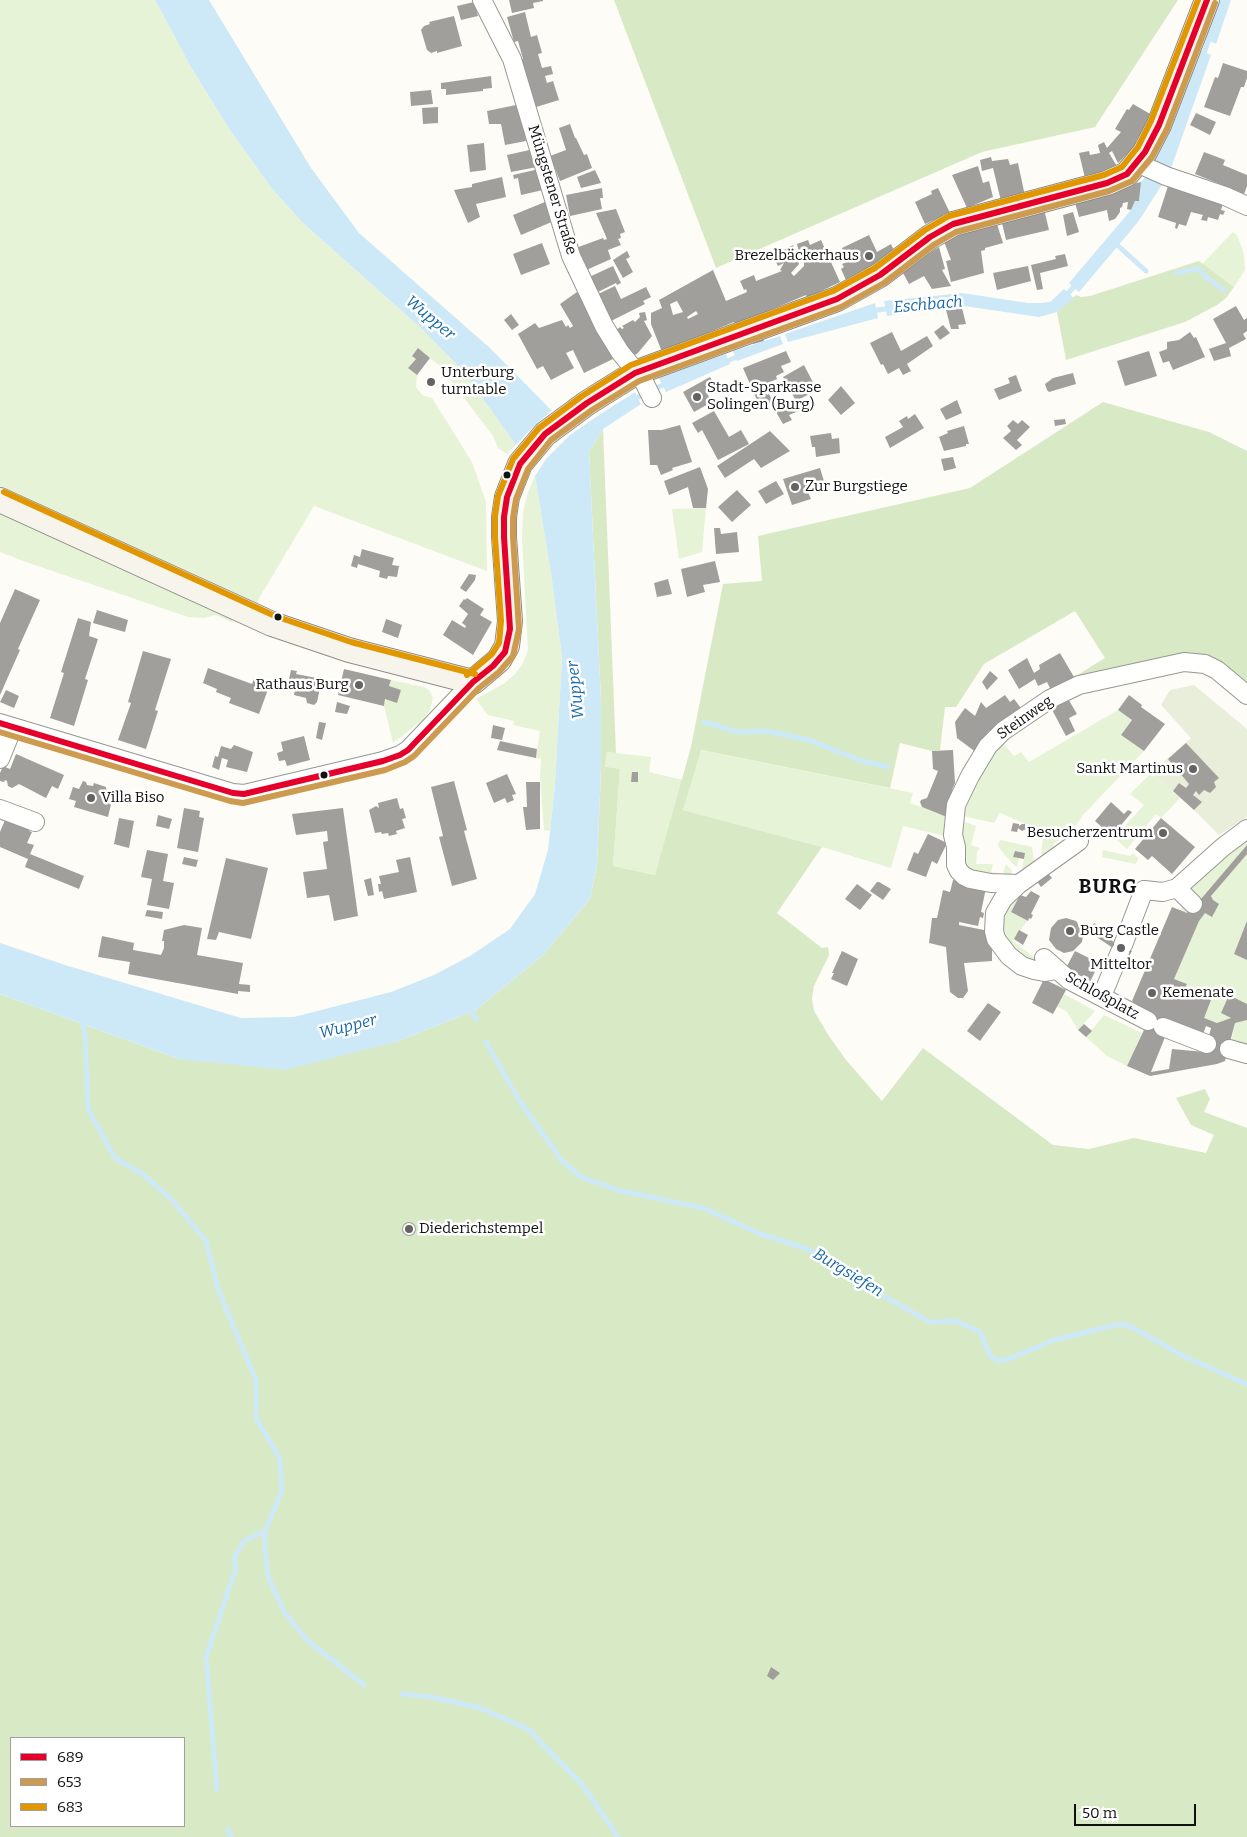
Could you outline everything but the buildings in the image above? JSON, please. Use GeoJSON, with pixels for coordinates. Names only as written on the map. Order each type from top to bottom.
{"type":"FeatureCollection","features":[{"type":"Feature","properties":{"kind":"main road"},"geometry":{"type":"LineString","coordinates":[[0,500],[272,624],[349,650],[473,682],[499,660],[507,646],[510,621],[504,517],[508,491],[520,464],[538,441],[586,402],[634,377],[838,298],[880,276],[930,237],[953,224],[1107,183],[1143,166],[1207,0]]}},
{"type":"Feature","properties":{"kind":"street","name":"Müngstener Straße"},"geometry":{"type":"LineString","coordinates":[[482,0],[512,59],[571,256],[604,326],[634,377],[652,398]]}},
{"type":"Feature","properties":{"kind":"street"},"geometry":{"type":"LineString","coordinates":[[494,21],[496,0]]}},
{"type":"Feature","properties":{"kind":"street"},"geometry":{"type":"LineString","coordinates":[[1143,166],[1247,206]]}},
{"type":"Feature","properties":{"kind":"street","name":"Steinweg"},"geometry":{"type":"LineString","coordinates":[[1019,884],[970,879],[958,871],[956,865],[956,847],[953,834],[956,805],[970,776],[988,746],[1003,731],[1050,699],[1079,685],[1184,662],[1205,664],[1217,670],[1247,695]]}},
{"type":"Feature","properties":{"kind":"street"},"geometry":{"type":"LineString","coordinates":[[0,758],[7,725],[233,793],[244,794],[383,761],[400,755],[408,750],[473,682]]}},
{"type":"Feature","properties":{"kind":"street"},"geometry":{"type":"LineString","coordinates":[[0,809],[35,822]]}},
{"type":"Feature","properties":{"kind":"street"},"geometry":{"type":"LineString","coordinates":[[1102,996],[1144,890],[1163,892],[1177,888],[1222,847],[1247,829]]}},
{"type":"Feature","properties":{"kind":"street","name":"Schloßplatz"},"geometry":{"type":"LineString","coordinates":[[1079,841],[1019,884],[999,905],[994,922],[996,939],[1005,952],[1022,966],[1044,972],[1050,964],[1069,980],[1156,1024],[1208,1044]]}},
{"type":"Feature","properties":{"kind":"street"},"geometry":{"type":"LineString","coordinates":[[1177,888],[1193,904]]}},
{"type":"Feature","properties":{"kind":"street"},"geometry":{"type":"LineString","coordinates":[[1229,1049],[1247,1054]]}},
{"type":"Feature","properties":{"kind":"green space"},"geometry":{"type":"Polygon","coordinates":[[[0,0],[155,0],[192,69],[230,130],[273,190],[303,223],[422,329],[463,371],[516,445],[507,454],[498,448],[493,436],[439,365],[418,349],[416,359],[408,368],[417,375],[416,387],[422,395],[432,398],[472,462],[486,502],[487,571],[314,506],[249,615],[231,622],[216,615],[204,618],[188,617],[0,552],[0,0]]]}},
{"type":"Feature","properties":{"kind":"green space"},"geometry":{"type":"Polygon","coordinates":[[[614,0],[1178,0],[1095,127],[982,152],[716,268],[614,0]]]}},
{"type":"Feature","properties":{"kind":"green space"},"geometry":{"type":"Polygon","coordinates":[[[1233,232],[1237,235],[1244,254],[1245,270],[1234,287],[1202,264],[1233,232]]]}},
{"type":"Feature","properties":{"kind":"green space"},"geometry":{"type":"Polygon","coordinates":[[[1199,261],[1234,287],[1226,298],[1217,305],[1185,322],[1066,360],[1057,312],[1076,295],[1081,297],[1090,296],[1199,261]]]}},
{"type":"Feature","properties":{"kind":"green space"},"geometry":{"type":"Polygon","coordinates":[[[1103,402],[1209,432],[1247,451],[1247,695],[1205,664],[1079,685],[1074,677],[1105,658],[1075,611],[984,664],[956,707],[945,707],[940,750],[932,751],[900,743],[890,788],[701,750],[683,810],[822,847],[777,913],[822,948],[828,947],[829,955],[814,986],[812,999],[814,1011],[846,1060],[882,1101],[923,1048],[1053,1145],[1089,1149],[1134,1138],[1206,1153],[1214,1135],[1191,1125],[1176,1098],[1205,1089],[1210,1099],[1204,1112],[1247,1128],[1247,1837],[0,1837],[0,994],[179,1059],[396,1042],[476,1010],[543,955],[590,899],[597,865],[601,769],[601,701],[589,452],[603,429],[616,753],[607,752],[605,767],[620,769],[613,866],[655,875],[691,747],[723,584],[762,581],[758,536],[970,488],[1103,402]]]}},
{"type":"Feature","properties":{"kind":"green space"},"geometry":{"type":"Polygon","coordinates":[[[535,476],[562,657],[555,784],[550,831],[544,830],[540,777],[541,759],[536,758],[540,731],[513,725],[514,721],[488,715],[476,699],[505,683],[514,675],[522,665],[528,650],[522,538],[523,512],[528,492],[535,476]]]}},
{"type":"Feature","properties":{"kind":"green space"},"geometry":{"type":"Polygon","coordinates":[[[706,508],[702,552],[679,559],[672,509],[706,508]]]}},
{"type":"Feature","properties":{"kind":"green space"},"geometry":{"type":"Polygon","coordinates":[[[391,680],[424,687],[429,690],[433,698],[430,710],[423,720],[393,743],[384,706],[391,680]]]}},
{"type":"Feature","properties":{"kind":"green space"},"geometry":{"type":"Polygon","coordinates":[[[1194,685],[1247,729],[1247,817],[1219,835],[1194,810],[1151,773],[1191,738],[1161,705],[1170,690],[1194,685]]]}},
{"type":"Feature","properties":{"kind":"green space"},"geometry":{"type":"Polygon","coordinates":[[[1118,710],[1132,720],[1121,735],[1144,751],[1083,815],[1070,834],[1053,844],[1057,849],[1043,860],[1041,854],[1044,830],[1000,813],[994,823],[959,815],[999,739],[1014,756],[1021,752],[1029,762],[1118,710]]]}},
{"type":"Feature","properties":{"kind":"green space"},"geometry":{"type":"Polygon","coordinates":[[[700,750],[913,793],[910,803],[946,816],[945,836],[903,826],[891,868],[822,847],[683,810],[700,750]]]}},
{"type":"Feature","properties":{"kind":"green space"},"geometry":{"type":"Polygon","coordinates":[[[607,752],[651,757],[649,772],[683,780],[655,875],[613,866],[620,770],[605,768],[607,752]]]}},
{"type":"Feature","properties":{"kind":"green space"},"geometry":{"type":"Polygon","coordinates":[[[1151,773],[1180,798],[1161,818],[1156,814],[1127,849],[1114,838],[1144,805],[1130,794],[1151,773]]]}},
{"type":"Feature","properties":{"kind":"green space"},"geometry":{"type":"Polygon","coordinates":[[[960,820],[976,826],[971,845],[980,848],[977,852],[976,864],[993,864],[991,872],[1003,874],[1006,864],[1012,871],[1010,879],[983,876],[965,867],[960,820]]]}},
{"type":"Feature","properties":{"kind":"green space"},"geometry":{"type":"Polygon","coordinates":[[[1247,833],[1247,1004],[1229,995],[1221,1013],[1231,1018],[1217,1023],[1132,1001],[1172,907],[1181,910],[1192,884],[1247,833]]]}},
{"type":"Feature","properties":{"kind":"green space"},"geometry":{"type":"Polygon","coordinates":[[[1000,840],[1032,847],[1035,867],[1030,870],[1022,868],[1025,853],[1015,851],[1014,857],[1019,858],[1017,867],[1000,849],[998,845],[1000,840]]]}},
{"type":"Feature","properties":{"kind":"green space"},"geometry":{"type":"Polygon","coordinates":[[[1103,850],[1130,856],[1133,853],[1139,859],[1135,864],[1102,857],[1103,850]]]}},
{"type":"Feature","properties":{"kind":"green space"},"geometry":{"type":"Polygon","coordinates":[[[1020,895],[1011,912],[1027,921],[1013,941],[1040,962],[1037,965],[1015,952],[1001,932],[1003,911],[1020,895]]]}},
{"type":"Feature","properties":{"kind":"green space"},"geometry":{"type":"Polygon","coordinates":[[[1064,994],[1095,1011],[1078,1030],[1067,1012],[1057,1006],[1064,994]]]}},
{"type":"Feature","properties":{"kind":"green space"},"geometry":{"type":"Polygon","coordinates":[[[1104,1015],[1142,1033],[1127,1066],[1107,1056],[1086,1037],[1104,1015]]]}},
{"type":"Feature","properties":{"kind":"green space"},"geometry":{"type":"Polygon","coordinates":[[[1247,1020],[1247,1045],[1231,1043],[1235,1023],[1247,1020]]]}},
{"type":"Feature","properties":{"kind":"water","name":"Wupper"},"geometry":{"type":"Polygon","coordinates":[[[155,0],[209,0],[311,168],[359,233],[491,349],[553,412],[570,435],[635,392],[641,404],[603,429],[589,452],[601,701],[601,769],[597,865],[590,899],[543,955],[476,1010],[396,1042],[285,1070],[179,1059],[0,994],[0,943],[65,965],[241,1018],[294,1017],[391,992],[434,975],[470,956],[510,929],[535,894],[548,850],[555,784],[562,657],[535,476],[507,454],[516,445],[463,371],[422,329],[303,223],[273,190],[230,130],[192,69],[155,0]]]}},
{"type":"Feature","properties":{"kind":"water"},"geometry":{"type":"Polygon","coordinates":[[[1217,0],[1231,0],[1216,44],[1203,38],[1217,0]]]}},
{"type":"Feature","properties":{"kind":"water"},"geometry":{"type":"Polygon","coordinates":[[[1198,49],[1211,55],[1170,171],[1152,163],[1198,49]]]}},
{"type":"Feature","properties":{"kind":"water"},"geometry":{"type":"Polygon","coordinates":[[[1146,176],[1163,183],[1138,222],[1079,292],[1069,283],[1131,210],[1135,201],[1139,201],[1141,182],[1146,176]]]}},
{"type":"Feature","properties":{"kind":"water"},"geometry":{"type":"Polygon","coordinates":[[[1064,289],[1074,298],[1057,312],[1039,317],[964,306],[887,316],[884,301],[962,293],[1028,303],[1040,303],[1050,302],[1064,289]]]}},
{"type":"Feature","properties":{"kind":"water"},"geometry":{"type":"Polygon","coordinates":[[[875,303],[878,318],[788,342],[785,334],[875,303]]]}},
{"type":"Feature","properties":{"kind":"water"},"geometry":{"type":"Polygon","coordinates":[[[780,336],[783,344],[737,361],[733,351],[780,336]]]}},
{"type":"Feature","properties":{"kind":"water"},"geometry":{"type":"Polygon","coordinates":[[[726,354],[730,364],[666,392],[658,376],[726,354]]]}},
{"type":"Feature","properties":{"kind":"pier"},"geometry":{"type":"Polygon","coordinates":[[[634,390],[637,391],[643,403],[641,404],[635,392],[588,422],[570,435],[546,459],[535,476],[507,454],[553,409],[570,432],[587,419],[634,390]]]}},
{"type":"Feature","properties":{"kind":"waterway","name":"Eschbach"},"geometry":{"type":"LineString","coordinates":[[1203,56],[1210,36]]}},
{"type":"Feature","properties":{"kind":"waterway"},"geometry":{"type":"LineString","coordinates":[[1115,243],[1146,271]]}},
{"type":"Feature","properties":{"kind":"waterway"},"geometry":{"type":"LineString","coordinates":[[1176,273],[1200,270],[1207,278],[1224,290]]}},
{"type":"Feature","properties":{"kind":"waterway","name":"Eschbach"},"geometry":{"type":"LineString","coordinates":[[1064,298],[1078,282]]}},
{"type":"Feature","properties":{"kind":"waterway","name":"Eschbach"},"geometry":{"type":"LineString","coordinates":[[871,311],[892,308]]}},
{"type":"Feature","properties":{"kind":"waterway","name":"Eschbach"},"geometry":{"type":"LineString","coordinates":[[724,362],[742,355]]}},
{"type":"Feature","properties":{"kind":"waterway","name":"Eschbach"},"geometry":{"type":"LineString","coordinates":[[632,400],[667,383]]}},
{"type":"Feature","properties":{"kind":"waterway"},"geometry":{"type":"LineString","coordinates":[[704,722],[738,732],[766,731],[809,740],[859,760],[888,767]]}},
{"type":"Feature","properties":{"kind":"waterway","name":"Burgsiefen"},"geometry":{"type":"LineString","coordinates":[[468,1007],[476,1019]]}},
{"type":"Feature","properties":{"kind":"waterway"},"geometry":{"type":"LineString","coordinates":[[80,1018],[85,1033],[88,1109],[115,1158],[144,1175],[173,1201],[206,1241],[219,1292],[256,1380],[256,1418],[280,1459],[282,1491],[265,1531],[244,1541],[234,1558],[236,1567],[206,1657],[217,1789]]}},
{"type":"Feature","properties":{"kind":"waterway","name":"Burgsiefen"},"geometry":{"type":"LineString","coordinates":[[486,1042],[519,1100],[562,1161],[581,1177],[617,1190],[703,1208],[758,1233],[810,1250],[846,1270],[878,1293],[930,1322],[956,1321],[980,1332],[990,1356],[1000,1361],[1054,1340],[1119,1324],[1132,1327],[1183,1356],[1247,1384]]}},
{"type":"Feature","properties":{"kind":"waterway"},"geometry":{"type":"LineString","coordinates":[[265,1531],[268,1576],[284,1612],[308,1641],[364,1685]]}},
{"type":"Feature","properties":{"kind":"waterway"},"geometry":{"type":"LineString","coordinates":[[402,1694],[432,1697],[480,1708],[528,1729],[581,1783],[618,1837]]}},
{"type":"Feature","properties":{"kind":"waterway"},"geometry":{"type":"LineString","coordinates":[[228,1829],[231,1837]]}},
{"type":"Feature","properties":{"kind":"transit line","name":"683"},"geometry":{"type":"LineString","coordinates":[[467,675],[492,654],[499,643],[501,621],[495,537],[495,516],[498,496],[513,459],[539,428],[582,396],[631,365],[833,291],[875,268],[925,230],[949,216],[1104,175],[1122,167],[1138,147],[1151,121],[1198,0]]}},
{"type":"Feature","properties":{"kind":"transit line","name":"689"},"geometry":{"type":"LineString","coordinates":[[0,723],[233,793],[244,794],[383,761],[400,755],[408,750],[473,682],[493,666],[505,652],[510,629],[504,537],[507,497],[520,464],[545,434],[587,403],[635,373],[837,299],[880,275],[930,237],[953,224],[1107,183],[1127,174],[1145,152],[1159,125],[1207,0]]}},
{"type":"Feature","properties":{"kind":"transit line","name":"653"},"geometry":{"type":"LineString","coordinates":[[0,732],[230,801],[243,803],[385,770],[405,762],[414,756],[479,688],[499,672],[513,656],[519,629],[513,537],[516,499],[528,469],[551,440],[592,410],[639,381],[841,307],[884,283],[935,244],[956,232],[1109,191],[1132,181],[1152,157],[1167,129],[1215,3]]}},
{"type":"Feature","properties":{"kind":"transit line","name":"683"},"geometry":{"type":"LineString","coordinates":[[4,492],[275,616],[351,642],[475,674]]}},
{"type":"Feature","properties":{"kind":"place","name":"Brezelbäckerhaus"},"geometry":{"type":"Point","coordinates":[869,256]}},
{"type":"Feature","properties":{"kind":"place","name":"Unterburg turntable"},"geometry":{"type":"Point","coordinates":[431,382]}},
{"type":"Feature","properties":{"kind":"place","name":"Stadt-Sparkasse Solingen (Burg)"},"geometry":{"type":"Point","coordinates":[697,397]}},
{"type":"Feature","properties":{"kind":"place","name":"Zur Burgstiege"},"geometry":{"type":"Point","coordinates":[795,487]}},
{"type":"Feature","properties":{"kind":"place","name":"Rathaus Burg"},"geometry":{"type":"Point","coordinates":[359,685]}},
{"type":"Feature","properties":{"kind":"place","name":"Sankt Martinus"},"geometry":{"type":"Point","coordinates":[1193,769]}},
{"type":"Feature","properties":{"kind":"place","name":"Villa Biso"},"geometry":{"type":"Point","coordinates":[91,798]}},
{"type":"Feature","properties":{"kind":"place","name":"Besucherzentrum"},"geometry":{"type":"Point","coordinates":[1163,833]}},
{"type":"Feature","properties":{"kind":"place","name":"Burg Castle"},"geometry":{"type":"Point","coordinates":[1070,931]}},
{"type":"Feature","properties":{"kind":"place","name":"Mitteltor"},"geometry":{"type":"Point","coordinates":[1121,948]}},
{"type":"Feature","properties":{"kind":"place","name":"Kemenate"},"geometry":{"type":"Point","coordinates":[1152,993]}},
{"type":"Feature","properties":{"kind":"place","name":"Diederichstempel"},"geometry":{"type":"Point","coordinates":[409,1229]}},
{"type":"Feature","properties":{"kind":"district","name":"BURG"},"geometry":{"type":"Point","coordinates":[1108,887]}}]}
